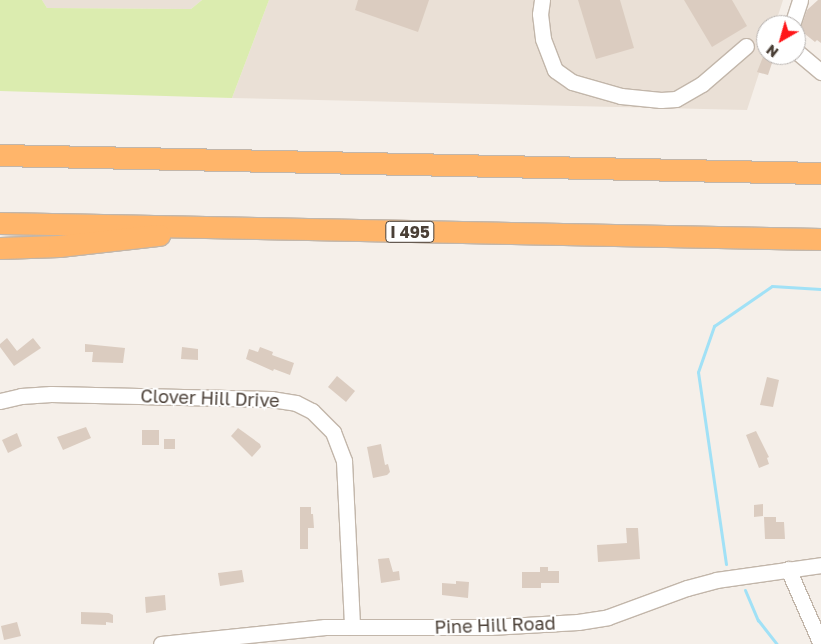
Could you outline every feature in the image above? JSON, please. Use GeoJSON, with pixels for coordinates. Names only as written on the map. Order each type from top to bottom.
{"type":"FeatureCollection","features":[{"type":"Feature","properties":{"kind":"highway"},"geometry":{"type":"LineString","coordinates":[[0,145],[156,158]]}},
{"type":"Feature","properties":{"kind":"highway"},"geometry":{"type":"LineString","coordinates":[[0,155],[821,173]]}},
{"type":"Feature","properties":{"kind":"highway","name":"I 495"},"geometry":{"type":"LineString","coordinates":[[0,223],[821,239]]}},
{"type":"Feature","properties":{"kind":"highway"},"geometry":{"type":"LineString","coordinates":[[0,248],[135,239],[217,226]]}},
{"type":"Feature","properties":{"kind":"street"},"geometry":{"type":"LineString","coordinates":[[542,0],[540,14],[543,39],[555,70],[572,82],[621,96],[661,100],[676,99],[702,84],[746,46]]}},
{"type":"Feature","properties":{"kind":"street"},"geometry":{"type":"LineString","coordinates":[[795,15],[800,0]]}},
{"type":"Feature","properties":{"kind":"street"},"geometry":{"type":"LineString","coordinates":[[806,59],[821,72]]}},
{"type":"Feature","properties":{"kind":"street","name":"Clover Hill Drive"},"geometry":{"type":"LineString","coordinates":[[0,402],[22,396],[46,394],[271,399],[296,403],[312,411],[333,432],[344,461],[352,627]]}},
{"type":"Feature","properties":{"kind":"street","name":"Pine Hill Road"},"geometry":{"type":"LineString","coordinates":[[161,644],[325,627],[490,627],[578,622],[608,617],[701,583],[821,565]]}},
{"type":"Feature","properties":{"kind":"street"},"geometry":{"type":"LineString","coordinates":[[788,569],[821,644]]}},
{"type":"Feature","properties":{"kind":"shaded area"},"geometry":{"type":"Polygon","coordinates":[[[42,0],[202,0],[191,9],[47,8],[42,0]]]}},
{"type":"Feature","properties":{"kind":"shaded area"},"geometry":{"type":"Polygon","coordinates":[[[269,0],[783,0],[778,15],[756,15],[756,65],[762,65],[747,110],[232,98],[269,0]]]}},
{"type":"Feature","properties":{"kind":"green space"},"geometry":{"type":"Polygon","coordinates":[[[0,0],[42,0],[47,8],[191,9],[202,0],[269,0],[232,98],[0,91],[0,0]]]}},
{"type":"Feature","properties":{"kind":"building"},"geometry":{"type":"Polygon","coordinates":[[[358,0],[429,0],[418,32],[355,10],[358,0]]]}},
{"type":"Feature","properties":{"kind":"building"},"geometry":{"type":"Polygon","coordinates":[[[578,0],[620,0],[634,48],[596,59],[578,0]]]}},
{"type":"Feature","properties":{"kind":"building"},"geometry":{"type":"Polygon","coordinates":[[[684,0],[732,0],[747,26],[712,47],[684,0]]]}},
{"type":"Feature","properties":{"kind":"building"},"geometry":{"type":"Polygon","coordinates":[[[818,0],[821,0],[821,43],[817,40],[815,42],[806,35],[805,15],[807,10],[818,0]]]}},
{"type":"Feature","properties":{"kind":"building"},"geometry":{"type":"Polygon","coordinates":[[[760,65],[771,65],[768,75],[757,72],[760,65]]]}},
{"type":"Feature","properties":{"kind":"building"},"geometry":{"type":"Polygon","coordinates":[[[7,338],[17,351],[33,338],[41,348],[14,366],[0,347],[0,344],[7,338]]]}},
{"type":"Feature","properties":{"kind":"building"},"geometry":{"type":"Polygon","coordinates":[[[85,344],[125,348],[123,363],[92,362],[93,352],[85,352],[85,344]]]}},
{"type":"Feature","properties":{"kind":"building"},"geometry":{"type":"Polygon","coordinates":[[[182,347],[198,349],[198,360],[181,359],[182,347]]]}},
{"type":"Feature","properties":{"kind":"building"},"geometry":{"type":"Polygon","coordinates":[[[260,347],[273,352],[272,355],[294,363],[290,375],[274,369],[273,371],[246,359],[249,349],[258,352],[260,347]]]}},
{"type":"Feature","properties":{"kind":"building"},"geometry":{"type":"Polygon","coordinates":[[[337,376],[355,391],[346,402],[328,387],[337,376]]]}},
{"type":"Feature","properties":{"kind":"building"},"geometry":{"type":"Polygon","coordinates":[[[767,377],[779,380],[773,407],[760,405],[767,377]]]}},
{"type":"Feature","properties":{"kind":"building"},"geometry":{"type":"Polygon","coordinates":[[[86,427],[91,438],[63,450],[57,437],[86,427]]]}},
{"type":"Feature","properties":{"kind":"building"},"geometry":{"type":"Polygon","coordinates":[[[238,428],[260,444],[261,447],[252,457],[231,436],[238,428]]]}},
{"type":"Feature","properties":{"kind":"building"},"geometry":{"type":"Polygon","coordinates":[[[142,430],[159,430],[159,445],[142,445],[142,430]]]}},
{"type":"Feature","properties":{"kind":"building"},"geometry":{"type":"Polygon","coordinates":[[[756,431],[769,457],[767,458],[769,464],[759,468],[746,435],[756,431]]]}},
{"type":"Feature","properties":{"kind":"building"},"geometry":{"type":"Polygon","coordinates":[[[17,433],[22,446],[8,453],[2,440],[17,433]]]}},
{"type":"Feature","properties":{"kind":"building"},"geometry":{"type":"Polygon","coordinates":[[[164,439],[175,439],[175,449],[164,449],[164,439]]]}},
{"type":"Feature","properties":{"kind":"building"},"geometry":{"type":"Polygon","coordinates":[[[381,444],[385,465],[388,464],[390,472],[387,475],[373,478],[367,447],[381,444]]]}},
{"type":"Feature","properties":{"kind":"building"},"geometry":{"type":"Polygon","coordinates":[[[763,504],[763,516],[754,517],[754,505],[763,504]]]}},
{"type":"Feature","properties":{"kind":"building"},"geometry":{"type":"Polygon","coordinates":[[[300,507],[311,507],[311,514],[313,514],[314,528],[308,528],[308,549],[300,549],[300,507]]]}},
{"type":"Feature","properties":{"kind":"building"},"geometry":{"type":"Polygon","coordinates":[[[764,517],[776,517],[776,522],[784,522],[785,539],[765,539],[764,517]]]}},
{"type":"Feature","properties":{"kind":"building"},"geometry":{"type":"Polygon","coordinates":[[[626,528],[638,528],[640,559],[598,562],[597,545],[627,543],[626,528]]]}},
{"type":"Feature","properties":{"kind":"building"},"geometry":{"type":"Polygon","coordinates":[[[389,558],[393,572],[399,571],[400,580],[381,583],[378,559],[389,558]]]}},
{"type":"Feature","properties":{"kind":"building"},"geometry":{"type":"Polygon","coordinates":[[[540,567],[548,567],[548,571],[559,571],[559,583],[541,583],[541,588],[522,588],[522,572],[540,572],[540,567]]]}},
{"type":"Feature","properties":{"kind":"building"},"geometry":{"type":"Polygon","coordinates":[[[242,570],[244,582],[220,586],[218,573],[242,570]]]}},
{"type":"Feature","properties":{"kind":"building"},"geometry":{"type":"Polygon","coordinates":[[[456,581],[469,582],[468,598],[442,595],[442,583],[456,584],[456,581]]]}},
{"type":"Feature","properties":{"kind":"building"},"geometry":{"type":"Polygon","coordinates":[[[165,595],[166,610],[146,613],[145,597],[165,595]]]}},
{"type":"Feature","properties":{"kind":"building"},"geometry":{"type":"Polygon","coordinates":[[[81,612],[109,613],[113,615],[113,623],[106,622],[106,625],[81,624],[81,612]]]}},
{"type":"Feature","properties":{"kind":"building"},"geometry":{"type":"Polygon","coordinates":[[[17,622],[21,636],[4,640],[1,626],[17,622]]]}},
{"type":"Feature","properties":{"kind":"waterway"},"geometry":{"type":"LineString","coordinates":[[726,564],[698,372],[714,326],[772,286],[821,289]]}},
{"type":"Feature","properties":{"kind":"waterway"},"geometry":{"type":"LineString","coordinates":[[745,590],[758,620],[777,644]]}}]}
